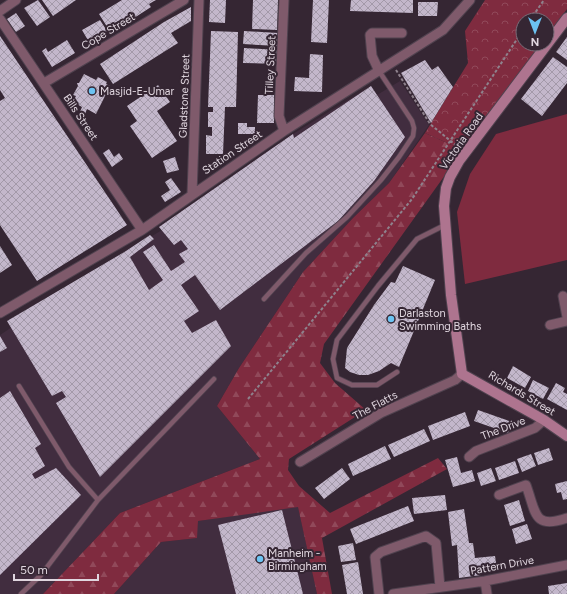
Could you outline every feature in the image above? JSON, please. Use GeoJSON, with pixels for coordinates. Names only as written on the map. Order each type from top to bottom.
{"type":"FeatureCollection","features":[{"type":"Feature","properties":{"kind":"street"},"geometry":{"type":"LineString","coordinates":[[0,11],[16,0]]}},
{"type":"Feature","properties":{"kind":"street","name":"Cope Street"},"geometry":{"type":"LineString","coordinates":[[44,83],[184,0]]}},
{"type":"Feature","properties":{"kind":"street","name":"Gladstone Street"},"geometry":{"type":"LineString","coordinates":[[192,194],[199,0]]}},
{"type":"Feature","properties":{"kind":"street","name":"Tilley Street"},"geometry":{"type":"LineString","coordinates":[[284,0],[279,116],[284,131]]}},
{"type":"Feature","properties":{"kind":"street","name":"Station Street"},"geometry":{"type":"LineString","coordinates":[[0,313],[142,230],[284,131],[443,30],[470,0]]}},
{"type":"Feature","properties":{"kind":"street","name":"Victoria Road"},"geometry":{"type":"LineString","coordinates":[[462,374],[453,309],[445,225],[446,188],[450,177],[465,152],[567,18]]}},
{"type":"Feature","properties":{"kind":"street","name":"Bills Street"},"geometry":{"type":"LineString","coordinates":[[0,19],[142,230]]}},
{"type":"Feature","properties":{"kind":"street"},"geometry":{"type":"LineString","coordinates":[[379,71],[372,56],[370,35],[372,33],[402,33]]}},
{"type":"Feature","properties":{"kind":"street"},"geometry":{"type":"LineString","coordinates":[[563,296],[567,317]]}},
{"type":"Feature","properties":{"kind":"street"},"geometry":{"type":"LineString","coordinates":[[550,325],[567,322]]}},
{"type":"Feature","properties":{"kind":"street","name":"Richards Street"},"geometry":{"type":"LineString","coordinates":[[462,374],[544,420],[567,436]]}},
{"type":"Feature","properties":{"kind":"street","name":"The Flatts"},"geometry":{"type":"LineString","coordinates":[[300,462],[381,413],[455,380],[462,374]]}},
{"type":"Feature","properties":{"kind":"street","name":"The Drive"},"geometry":{"type":"LineString","coordinates":[[469,457],[476,451],[535,428],[544,420]]}},
{"type":"Feature","properties":{"kind":"street"},"geometry":{"type":"LineString","coordinates":[[498,494],[526,485],[538,518],[549,523],[567,518]]}},
{"type":"Feature","properties":{"kind":"street"},"geometry":{"type":"LineString","coordinates":[[379,594],[375,562],[376,557],[381,552],[426,536],[436,543],[440,587]]}},
{"type":"Feature","properties":{"kind":"street","name":"Pattern Drive"},"geometry":{"type":"LineString","coordinates":[[392,594],[485,581],[567,565]]}},
{"type":"Feature","properties":{"kind":"street"},"geometry":{"type":"LineString","coordinates":[[485,581],[487,594]]}},
{"type":"Feature","properties":{"kind":"lane"},"geometry":{"type":"LineString","coordinates":[[264,298],[306,253],[366,198],[399,157],[413,136],[414,128],[412,121],[379,71]]}},
{"type":"Feature","properties":{"kind":"lane"},"geometry":{"type":"LineString","coordinates":[[397,372],[376,385],[352,385],[337,378],[333,359],[337,340],[378,286],[417,239],[445,225]]}},
{"type":"Feature","properties":{"kind":"lane"},"geometry":{"type":"LineString","coordinates":[[21,594],[41,575],[98,500],[214,379]]}},
{"type":"Feature","properties":{"kind":"lane"},"geometry":{"type":"LineString","coordinates":[[19,386],[69,467],[98,500]]}},
{"type":"Feature","properties":{"kind":"path"},"geometry":{"type":"LineString","coordinates":[[536,12],[544,0]]}},
{"type":"Feature","properties":{"kind":"path"},"geometry":{"type":"LineString","coordinates":[[248,399],[412,199],[515,42]]}},
{"type":"Feature","properties":{"kind":"path"},"geometry":{"type":"LineString","coordinates":[[391,63],[430,124],[465,152]]}},
{"type":"Feature","properties":{"kind":"shaded area"},"geometry":{"type":"Polygon","coordinates":[[[400,81],[429,125],[389,183],[353,218],[303,272],[239,368],[217,406],[260,459],[120,513],[43,594],[0,594],[0,335],[150,235],[152,236],[162,230],[159,227],[293,134],[371,86],[377,95],[400,81]]]}},
{"type":"Feature","properties":{"kind":"shaded area"},"geometry":{"type":"Polygon","coordinates":[[[298,506],[317,594],[114,594],[161,542],[196,538],[198,521],[298,506]]]}},
{"type":"Feature","properties":{"kind":"green space"},"geometry":{"type":"Polygon","coordinates":[[[485,0],[567,0],[567,9],[555,25],[555,12],[515,12],[515,52],[535,52],[463,150],[425,133],[468,63],[465,31],[485,0]]]}},
{"type":"Feature","properties":{"kind":"green space"},"geometry":{"type":"Polygon","coordinates":[[[567,114],[567,260],[465,284],[457,212],[470,174],[496,134],[567,114]]]}},
{"type":"Feature","properties":{"kind":"green space"},"geometry":{"type":"Polygon","coordinates":[[[425,133],[463,150],[324,344],[320,363],[335,383],[366,410],[289,459],[288,470],[299,486],[330,513],[438,458],[447,469],[322,538],[332,594],[317,594],[298,507],[198,521],[197,538],[161,542],[114,594],[43,594],[120,513],[260,459],[217,406],[239,368],[303,272],[353,218],[389,183],[425,133]]]}},
{"type":"Feature","properties":{"kind":"building"},"geometry":{"type":"Polygon","coordinates":[[[38,0],[50,17],[37,26],[24,8],[38,0]]]}},
{"type":"Feature","properties":{"kind":"building"},"geometry":{"type":"Polygon","coordinates":[[[42,0],[76,0],[53,16],[42,0]]]}},
{"type":"Feature","properties":{"kind":"building"},"geometry":{"type":"Polygon","coordinates":[[[122,0],[156,0],[149,4],[151,7],[111,33],[99,14],[122,0]]]}},
{"type":"Feature","properties":{"kind":"building"},"geometry":{"type":"Polygon","coordinates":[[[210,0],[226,0],[225,23],[209,22],[210,0]]]}},
{"type":"Feature","properties":{"kind":"building"},"geometry":{"type":"Polygon","coordinates":[[[253,0],[278,0],[277,30],[252,29],[253,0]]]}},
{"type":"Feature","properties":{"kind":"building"},"geometry":{"type":"Polygon","coordinates":[[[313,0],[329,0],[327,43],[311,42],[313,0]]]}},
{"type":"Feature","properties":{"kind":"building"},"geometry":{"type":"Polygon","coordinates":[[[351,0],[413,0],[413,13],[350,11],[351,0]]]}},
{"type":"Feature","properties":{"kind":"building"},"geometry":{"type":"Polygon","coordinates":[[[418,2],[438,2],[437,16],[418,16],[418,2]]]}},
{"type":"Feature","properties":{"kind":"building"},"geometry":{"type":"Polygon","coordinates":[[[191,7],[191,21],[171,33],[178,43],[113,84],[100,64],[164,22],[191,7]]]}},
{"type":"Feature","properties":{"kind":"building"},"geometry":{"type":"Polygon","coordinates":[[[16,13],[25,26],[16,32],[7,19],[16,13]]]}},
{"type":"Feature","properties":{"kind":"building"},"geometry":{"type":"Polygon","coordinates":[[[100,20],[107,31],[89,42],[82,30],[100,20]]]}},
{"type":"Feature","properties":{"kind":"building"},"geometry":{"type":"Polygon","coordinates":[[[211,31],[238,32],[236,107],[225,107],[223,154],[206,154],[206,135],[212,136],[212,127],[208,127],[208,112],[213,112],[213,107],[208,107],[211,31]]]}},
{"type":"Feature","properties":{"kind":"building"},"geometry":{"type":"Polygon","coordinates":[[[244,31],[278,33],[278,46],[243,44],[244,31]]]}},
{"type":"Feature","properties":{"kind":"building"},"geometry":{"type":"Polygon","coordinates":[[[0,36],[127,225],[37,281],[0,225],[0,101],[5,98],[0,90],[0,36]]]}},
{"type":"Feature","properties":{"kind":"building"},"geometry":{"type":"Polygon","coordinates":[[[567,37],[567,60],[556,52],[567,37]]]}},
{"type":"Feature","properties":{"kind":"building"},"geometry":{"type":"Polygon","coordinates":[[[67,40],[75,53],[52,67],[42,51],[46,48],[48,52],[67,40]]]}},
{"type":"Feature","properties":{"kind":"building"},"geometry":{"type":"Polygon","coordinates":[[[244,48],[278,50],[278,64],[243,63],[244,48]]]}},
{"type":"Feature","properties":{"kind":"building"},"geometry":{"type":"Polygon","coordinates":[[[310,54],[323,55],[322,92],[294,91],[295,77],[309,78],[310,54]]]}},
{"type":"Feature","properties":{"kind":"building"},"geometry":{"type":"Polygon","coordinates":[[[553,57],[567,67],[567,83],[542,116],[521,99],[553,57]]]}},
{"type":"Feature","properties":{"kind":"building"},"geometry":{"type":"Polygon","coordinates":[[[425,60],[432,70],[438,66],[453,87],[431,123],[401,73],[425,60]]]}},
{"type":"Feature","properties":{"kind":"building","name":"Masjid-E-Umar"},"geometry":{"type":"Polygon","coordinates":[[[84,74],[96,80],[98,77],[107,82],[106,84],[110,86],[96,114],[87,109],[85,114],[80,112],[82,107],[73,102],[76,96],[73,95],[78,86],[77,83],[79,83],[84,74]]]}},
{"type":"Feature","properties":{"kind":"building"},"geometry":{"type":"Polygon","coordinates":[[[158,85],[170,102],[157,111],[177,141],[152,158],[130,126],[137,121],[127,106],[158,85]]]}},
{"type":"Feature","properties":{"kind":"building"},"geometry":{"type":"Polygon","coordinates":[[[371,86],[405,137],[374,181],[338,221],[220,310],[195,275],[181,285],[199,311],[184,321],[192,333],[216,320],[231,346],[100,477],[56,403],[66,397],[62,391],[52,396],[7,321],[126,251],[150,235],[154,239],[130,257],[149,290],[163,280],[143,252],[154,245],[171,271],[185,262],[179,254],[188,249],[181,240],[174,245],[159,227],[293,134],[294,138],[371,86]]]}},
{"type":"Feature","properties":{"kind":"building"},"geometry":{"type":"Polygon","coordinates":[[[258,95],[274,95],[274,123],[257,123],[258,95]]]}},
{"type":"Feature","properties":{"kind":"building"},"geometry":{"type":"Polygon","coordinates":[[[238,123],[247,123],[247,127],[255,127],[255,134],[238,134],[238,123]]]}},
{"type":"Feature","properties":{"kind":"building"},"geometry":{"type":"Polygon","coordinates":[[[109,149],[114,157],[119,153],[123,159],[112,167],[103,153],[109,149]]]}},
{"type":"Feature","properties":{"kind":"building"},"geometry":{"type":"Polygon","coordinates":[[[175,157],[179,170],[167,173],[163,161],[175,157]]]}},
{"type":"Feature","properties":{"kind":"building"},"geometry":{"type":"Polygon","coordinates":[[[171,178],[181,192],[165,202],[161,196],[170,190],[165,182],[171,178]]]}},
{"type":"Feature","properties":{"kind":"building"},"geometry":{"type":"Polygon","coordinates":[[[0,246],[12,265],[0,273],[0,246]]]}},
{"type":"Feature","properties":{"kind":"building","name":"Darlaston Swimming Baths"},"geometry":{"type":"Polygon","coordinates":[[[403,266],[435,280],[399,367],[391,363],[379,371],[368,375],[359,375],[350,372],[345,368],[347,348],[374,305],[391,282],[395,283],[403,266]]]}},
{"type":"Feature","properties":{"kind":"building"},"geometry":{"type":"Polygon","coordinates":[[[0,336],[7,348],[0,352],[0,336]]]}},
{"type":"Feature","properties":{"kind":"building"},"geometry":{"type":"Polygon","coordinates":[[[513,366],[531,377],[525,388],[507,378],[513,366]]]}},
{"type":"Feature","properties":{"kind":"building"},"geometry":{"type":"Polygon","coordinates":[[[533,380],[549,388],[543,399],[528,391],[533,380]]]}},
{"type":"Feature","properties":{"kind":"building"},"geometry":{"type":"Polygon","coordinates":[[[556,383],[565,388],[563,392],[567,394],[567,410],[547,399],[556,383]]]}},
{"type":"Feature","properties":{"kind":"building"},"geometry":{"type":"Polygon","coordinates":[[[10,391],[41,444],[35,448],[45,466],[32,474],[35,479],[56,468],[81,495],[0,575],[0,398],[10,391]]]}},
{"type":"Feature","properties":{"kind":"building"},"geometry":{"type":"Polygon","coordinates":[[[478,410],[512,422],[508,433],[474,421],[478,410]]]}},
{"type":"Feature","properties":{"kind":"building"},"geometry":{"type":"Polygon","coordinates":[[[465,412],[470,426],[433,440],[428,426],[465,412]]]}},
{"type":"Feature","properties":{"kind":"building"},"geometry":{"type":"Polygon","coordinates":[[[424,429],[430,441],[394,457],[388,445],[424,429]]]}},
{"type":"Feature","properties":{"kind":"building"},"geometry":{"type":"Polygon","coordinates":[[[385,446],[391,459],[353,476],[348,464],[385,446]]]}},
{"type":"Feature","properties":{"kind":"building"},"geometry":{"type":"Polygon","coordinates":[[[549,448],[553,460],[538,465],[534,453],[549,448]]]}},
{"type":"Feature","properties":{"kind":"building"},"geometry":{"type":"Polygon","coordinates":[[[531,454],[536,466],[522,472],[517,459],[531,454]]]}},
{"type":"Feature","properties":{"kind":"building"},"geometry":{"type":"Polygon","coordinates":[[[457,457],[461,473],[472,470],[475,481],[453,487],[445,460],[457,457]]]}},
{"type":"Feature","properties":{"kind":"building"},"geometry":{"type":"Polygon","coordinates":[[[515,461],[519,473],[499,480],[495,468],[515,461]]]}},
{"type":"Feature","properties":{"kind":"building"},"geometry":{"type":"Polygon","coordinates":[[[342,468],[350,479],[324,499],[315,488],[342,468]]]}},
{"type":"Feature","properties":{"kind":"building"},"geometry":{"type":"Polygon","coordinates":[[[491,468],[496,481],[481,486],[477,473],[491,468]]]}},
{"type":"Feature","properties":{"kind":"building"},"geometry":{"type":"Polygon","coordinates":[[[567,481],[567,499],[563,500],[561,492],[557,493],[555,484],[567,481]]]}},
{"type":"Feature","properties":{"kind":"building"},"geometry":{"type":"Polygon","coordinates":[[[445,495],[447,510],[414,514],[412,498],[445,495]]]}},
{"type":"Feature","properties":{"kind":"building"},"geometry":{"type":"Polygon","coordinates":[[[519,500],[525,521],[510,526],[504,505],[519,500]]]}},
{"type":"Feature","properties":{"kind":"building"},"geometry":{"type":"Polygon","coordinates":[[[408,506],[414,521],[356,544],[350,529],[408,506]]]}},
{"type":"Feature","properties":{"kind":"building"},"geometry":{"type":"Polygon","coordinates":[[[464,509],[469,543],[473,543],[475,558],[495,556],[497,569],[480,572],[481,575],[459,578],[457,545],[452,546],[448,512],[464,509]]]}},
{"type":"Feature","properties":{"kind":"building","name":"Manheim - Birmingham"},"geometry":{"type":"Polygon","coordinates":[[[282,510],[303,594],[236,594],[218,525],[282,510]]]}},
{"type":"Feature","properties":{"kind":"building"},"geometry":{"type":"Polygon","coordinates":[[[527,524],[532,539],[516,544],[512,529],[527,524]]]}},
{"type":"Feature","properties":{"kind":"building"},"geometry":{"type":"Polygon","coordinates":[[[353,543],[356,560],[341,562],[338,546],[353,543]]]}},
{"type":"Feature","properties":{"kind":"building"},"geometry":{"type":"Polygon","coordinates":[[[358,562],[363,594],[347,594],[342,565],[358,562]]]}},
{"type":"Feature","properties":{"kind":"building"},"geometry":{"type":"Polygon","coordinates":[[[567,583],[567,594],[549,594],[548,586],[567,583]]]}},
{"type":"Feature","properties":{"kind":"place","name":"Masjid-E-Umar"},"geometry":{"type":"Point","coordinates":[92,91]}},
{"type":"Feature","properties":{"kind":"place","name":"Darlaston Swimming Baths"},"geometry":{"type":"Point","coordinates":[391,319]}},
{"type":"Feature","properties":{"kind":"place","name":"Manheim - Birmingham"},"geometry":{"type":"Point","coordinates":[260,559]}}]}
